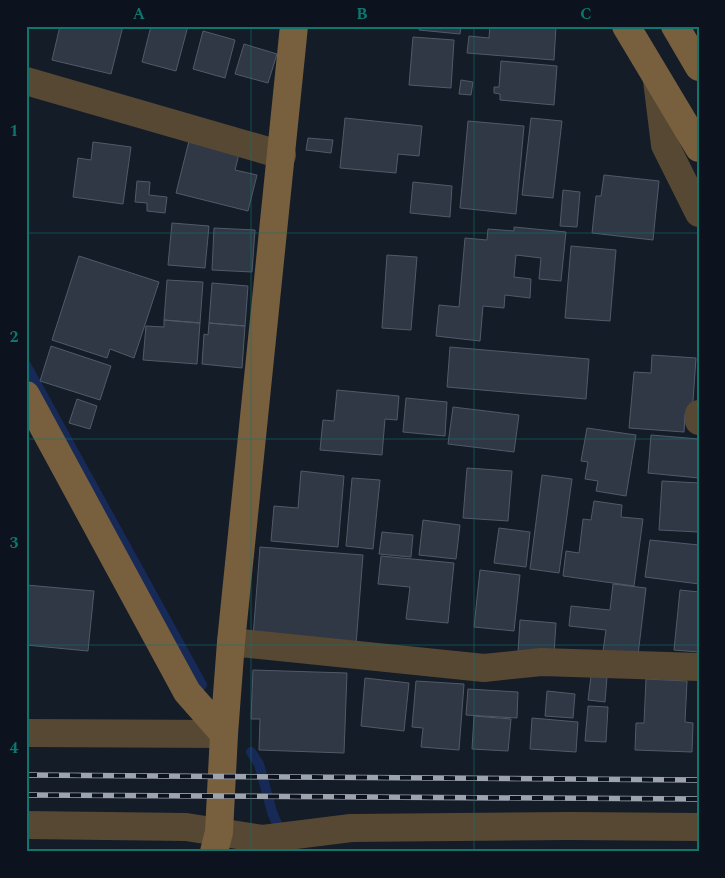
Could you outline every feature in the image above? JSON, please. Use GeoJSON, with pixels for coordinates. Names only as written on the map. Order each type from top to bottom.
{"type":"FeatureCollection","features":[{"type":"Feature","properties":{"kind":"street"},"geometry":{"type":"LineString","coordinates":[[217,842],[231,642],[294,26]]}},
{"type":"Feature","properties":{"kind":"street"},"geometry":{"type":"LineString","coordinates":[[626,26],[699,148]]}},
{"type":"Feature","properties":{"kind":"street"},"geometry":{"type":"LineString","coordinates":[[675,26],[699,67]]}},
{"type":"Feature","properties":{"kind":"street"},"geometry":{"type":"LineString","coordinates":[[681,26],[699,40]]}},
{"type":"Feature","properties":{"kind":"street"},"geometry":{"type":"LineString","coordinates":[[657,80],[665,146],[699,213]]}},
{"type":"Feature","properties":{"kind":"street"},"geometry":{"type":"LineString","coordinates":[[26,81],[282,155]]}},
{"type":"Feature","properties":{"kind":"street"},"geometry":{"type":"LineString","coordinates":[[26,395],[187,692],[224,734]]}},
{"type":"Feature","properties":{"kind":"street"},"geometry":{"type":"LineString","coordinates":[[699,414],[699,421]]}},
{"type":"Feature","properties":{"kind":"street"},"geometry":{"type":"LineString","coordinates":[[231,642],[484,668],[541,662],[699,668]]}},
{"type":"Feature","properties":{"kind":"street"},"geometry":{"type":"LineString","coordinates":[[26,733],[224,734]]}},
{"type":"Feature","properties":{"kind":"street"},"geometry":{"type":"LineString","coordinates":[[26,825],[186,826],[217,842],[275,841],[351,828],[699,827]]}},
{"type":"Feature","properties":{"kind":"building"},"geometry":{"type":"Polygon","coordinates":[[[60,26],[123,26],[111,74],[52,60],[60,26]]]}},
{"type":"Feature","properties":{"kind":"building"},"geometry":{"type":"Polygon","coordinates":[[[151,26],[188,26],[176,71],[142,62],[151,26]]]}},
{"type":"Feature","properties":{"kind":"building"},"geometry":{"type":"Polygon","coordinates":[[[419,26],[461,26],[460,34],[419,30],[419,26]]]}},
{"type":"Feature","properties":{"kind":"building"},"geometry":{"type":"Polygon","coordinates":[[[490,26],[556,26],[554,60],[467,53],[469,36],[489,38],[490,26]]]}},
{"type":"Feature","properties":{"kind":"building"},"geometry":{"type":"Polygon","coordinates":[[[203,31],[235,40],[225,78],[193,69],[203,31]]]}},
{"type":"Feature","properties":{"kind":"building"},"geometry":{"type":"Polygon","coordinates":[[[413,37],[454,40],[451,88],[409,85],[413,37]]]}},
{"type":"Feature","properties":{"kind":"building"},"geometry":{"type":"Polygon","coordinates":[[[244,44],[277,54],[268,83],[235,74],[244,44]]]}},
{"type":"Feature","properties":{"kind":"building"},"geometry":{"type":"Polygon","coordinates":[[[501,61],[557,66],[554,105],[500,100],[500,94],[494,93],[494,87],[499,87],[501,61]]]}},
{"type":"Feature","properties":{"kind":"building"},"geometry":{"type":"Polygon","coordinates":[[[461,80],[473,82],[471,95],[459,94],[461,80]]]}},
{"type":"Feature","properties":{"kind":"building"},"geometry":{"type":"Polygon","coordinates":[[[345,118],[422,126],[419,156],[398,154],[396,173],[340,168],[345,118]]]}},
{"type":"Feature","properties":{"kind":"building"},"geometry":{"type":"Polygon","coordinates":[[[531,118],[562,121],[553,198],[522,195],[531,118]]]}},
{"type":"Feature","properties":{"kind":"building"},"geometry":{"type":"Polygon","coordinates":[[[468,121],[524,126],[516,214],[460,208],[468,121]]]}},
{"type":"Feature","properties":{"kind":"building"},"geometry":{"type":"Polygon","coordinates":[[[190,137],[240,150],[235,170],[257,175],[248,211],[176,193],[190,137]]]}},
{"type":"Feature","properties":{"kind":"building"},"geometry":{"type":"Polygon","coordinates":[[[308,138],[333,140],[331,153],[306,150],[308,138]]]}},
{"type":"Feature","properties":{"kind":"building"},"geometry":{"type":"Polygon","coordinates":[[[93,142],[131,147],[123,204],[73,197],[78,158],[91,160],[93,142]]]}},
{"type":"Feature","properties":{"kind":"building"},"geometry":{"type":"Polygon","coordinates":[[[604,175],[659,181],[653,240],[592,233],[596,196],[601,196],[604,175]]]}},
{"type":"Feature","properties":{"kind":"building"},"geometry":{"type":"Polygon","coordinates":[[[137,181],[150,182],[149,195],[167,197],[165,213],[147,211],[147,203],[135,202],[137,181]]]}},
{"type":"Feature","properties":{"kind":"building"},"geometry":{"type":"Polygon","coordinates":[[[413,182],[452,186],[450,217],[410,213],[413,182]]]}},
{"type":"Feature","properties":{"kind":"building"},"geometry":{"type":"Polygon","coordinates":[[[563,190],[580,192],[577,227],[560,226],[563,190]]]}},
{"type":"Feature","properties":{"kind":"building"},"geometry":{"type":"Polygon","coordinates":[[[172,223],[209,226],[205,268],[168,265],[172,223]]]}},
{"type":"Feature","properties":{"kind":"building"},"geometry":{"type":"Polygon","coordinates":[[[514,227],[566,232],[561,281],[539,279],[541,258],[516,255],[514,277],[531,279],[530,298],[505,295],[504,308],[483,306],[480,341],[436,336],[439,305],[459,307],[465,238],[487,240],[488,229],[514,231],[514,227]]]}},
{"type":"Feature","properties":{"kind":"building"},"geometry":{"type":"Polygon","coordinates":[[[214,228],[255,230],[252,272],[212,270],[214,228]]]}},
{"type":"Feature","properties":{"kind":"building"},"geometry":{"type":"Polygon","coordinates":[[[571,246],[616,250],[610,321],[565,318],[571,246]]]}},
{"type":"Feature","properties":{"kind":"building"},"geometry":{"type":"Polygon","coordinates":[[[387,255],[417,257],[411,330],[382,328],[387,255]]]}},
{"type":"Feature","properties":{"kind":"building"},"geometry":{"type":"Polygon","coordinates":[[[79,256],[159,282],[134,358],[110,349],[107,358],[52,340],[79,256]]]}},
{"type":"Feature","properties":{"kind":"building"},"geometry":{"type":"Polygon","coordinates":[[[167,280],[203,282],[200,323],[164,320],[167,280]]]}},
{"type":"Feature","properties":{"kind":"building"},"geometry":{"type":"Polygon","coordinates":[[[212,283],[248,286],[245,326],[209,323],[212,283]]]}},
{"type":"Feature","properties":{"kind":"building"},"geometry":{"type":"Polygon","coordinates":[[[164,320],[200,323],[197,364],[143,360],[146,326],[164,327],[164,320]]]}},
{"type":"Feature","properties":{"kind":"building"},"geometry":{"type":"Polygon","coordinates":[[[209,323],[245,326],[242,368],[202,364],[204,334],[208,335],[209,323]]]}},
{"type":"Feature","properties":{"kind":"building"},"geometry":{"type":"Polygon","coordinates":[[[51,346],[111,366],[100,400],[40,381],[51,346]]]}},
{"type":"Feature","properties":{"kind":"building"},"geometry":{"type":"Polygon","coordinates":[[[450,347],[589,359],[586,399],[447,387],[450,347]]]}},
{"type":"Feature","properties":{"kind":"building"},"geometry":{"type":"Polygon","coordinates":[[[652,355],[696,358],[692,415],[685,414],[684,432],[629,428],[634,372],[651,373],[652,355]]]}},
{"type":"Feature","properties":{"kind":"building"},"geometry":{"type":"Polygon","coordinates":[[[337,390],[399,396],[397,420],[385,419],[382,455],[320,450],[323,420],[334,421],[337,390]]]}},
{"type":"Feature","properties":{"kind":"building"},"geometry":{"type":"Polygon","coordinates":[[[406,398],[447,402],[445,436],[403,432],[406,398]]]}},
{"type":"Feature","properties":{"kind":"building"},"geometry":{"type":"Polygon","coordinates":[[[77,399],[97,406],[90,429],[69,423],[77,399]]]}},
{"type":"Feature","properties":{"kind":"building"},"geometry":{"type":"Polygon","coordinates":[[[453,407],[519,415],[514,452],[448,444],[453,407]]]}},
{"type":"Feature","properties":{"kind":"building"},"geometry":{"type":"Polygon","coordinates":[[[587,428],[636,435],[626,496],[596,491],[598,481],[585,479],[588,462],[581,461],[587,428]]]}},
{"type":"Feature","properties":{"kind":"building"},"geometry":{"type":"Polygon","coordinates":[[[651,435],[699,439],[699,478],[648,473],[651,435]]]}},
{"type":"Feature","properties":{"kind":"building"},"geometry":{"type":"Polygon","coordinates":[[[467,468],[512,471],[508,521],[463,518],[467,468]]]}},
{"type":"Feature","properties":{"kind":"building"},"geometry":{"type":"Polygon","coordinates":[[[301,471],[344,476],[338,547],[271,541],[274,506],[298,508],[301,471]]]}},
{"type":"Feature","properties":{"kind":"building"},"geometry":{"type":"Polygon","coordinates":[[[542,475],[572,479],[559,573],[530,569],[542,475]]]}},
{"type":"Feature","properties":{"kind":"building"},"geometry":{"type":"Polygon","coordinates":[[[352,478],[380,480],[373,549],[346,546],[352,478]]]}},
{"type":"Feature","properties":{"kind":"building"},"geometry":{"type":"Polygon","coordinates":[[[662,481],[699,483],[699,532],[659,530],[662,481]]]}},
{"type":"Feature","properties":{"kind":"building"},"geometry":{"type":"Polygon","coordinates":[[[594,501],[622,505],[621,517],[643,519],[634,586],[563,576],[566,551],[579,553],[583,519],[591,520],[594,501]]]}},
{"type":"Feature","properties":{"kind":"building"},"geometry":{"type":"Polygon","coordinates":[[[423,520],[460,525],[456,559],[419,555],[423,520]]]}},
{"type":"Feature","properties":{"kind":"building"},"geometry":{"type":"Polygon","coordinates":[[[499,528],[530,532],[526,567],[494,563],[499,528]]]}},
{"type":"Feature","properties":{"kind":"building"},"geometry":{"type":"Polygon","coordinates":[[[382,532],[413,535],[411,557],[379,554],[382,532]]]}},
{"type":"Feature","properties":{"kind":"building"},"geometry":{"type":"Polygon","coordinates":[[[650,540],[699,545],[699,584],[645,577],[650,540]]]}},
{"type":"Feature","properties":{"kind":"building"},"geometry":{"type":"Polygon","coordinates":[[[260,547],[363,555],[356,645],[253,637],[260,547]]]}},
{"type":"Feature","properties":{"kind":"building"},"geometry":{"type":"Polygon","coordinates":[[[381,556],[454,563],[448,623],[406,619],[410,587],[378,584],[381,556]]]}},
{"type":"Feature","properties":{"kind":"building"},"geometry":{"type":"Polygon","coordinates":[[[480,570],[520,575],[514,631],[474,627],[480,570]]]}},
{"type":"Feature","properties":{"kind":"building"},"geometry":{"type":"Polygon","coordinates":[[[613,584],[646,588],[638,655],[603,651],[606,630],[569,626],[571,606],[610,610],[613,584]]]}},
{"type":"Feature","properties":{"kind":"building"},"geometry":{"type":"Polygon","coordinates":[[[26,585],[94,591],[88,651],[26,645],[26,585]]]}},
{"type":"Feature","properties":{"kind":"building"},"geometry":{"type":"Polygon","coordinates":[[[680,590],[699,592],[699,652],[674,650],[680,590]]]}},
{"type":"Feature","properties":{"kind":"building"},"geometry":{"type":"Polygon","coordinates":[[[520,620],[556,623],[554,654],[518,652],[520,620]]]}},
{"type":"Feature","properties":{"kind":"building"},"geometry":{"type":"Polygon","coordinates":[[[253,670],[347,673],[344,753],[259,750],[260,719],[251,719],[253,670]]]}},
{"type":"Feature","properties":{"kind":"building"},"geometry":{"type":"Polygon","coordinates":[[[591,676],[607,677],[605,702],[588,700],[591,676]]]}},
{"type":"Feature","properties":{"kind":"building"},"geometry":{"type":"Polygon","coordinates":[[[365,678],[409,683],[404,731],[361,726],[365,678]]]}},
{"type":"Feature","properties":{"kind":"building"},"geometry":{"type":"Polygon","coordinates":[[[646,679],[687,681],[685,722],[693,723],[692,752],[635,750],[636,723],[644,723],[646,679]]]}},
{"type":"Feature","properties":{"kind":"building"},"geometry":{"type":"Polygon","coordinates":[[[416,681],[464,684],[459,750],[421,747],[423,728],[412,727],[416,681]]]}},
{"type":"Feature","properties":{"kind":"building"},"geometry":{"type":"Polygon","coordinates":[[[468,689],[518,692],[517,718],[466,715],[468,689]]]}},
{"type":"Feature","properties":{"kind":"building"},"geometry":{"type":"Polygon","coordinates":[[[547,691],[575,694],[573,718],[545,716],[547,691]]]}},
{"type":"Feature","properties":{"kind":"building"},"geometry":{"type":"Polygon","coordinates":[[[588,706],[608,707],[606,742],[585,741],[588,706]]]}},
{"type":"Feature","properties":{"kind":"building"},"geometry":{"type":"Polygon","coordinates":[[[474,716],[511,719],[508,751],[472,749],[474,716]]]}},
{"type":"Feature","properties":{"kind":"building"},"geometry":{"type":"Polygon","coordinates":[[[532,718],[578,722],[576,752],[530,749],[532,718]]]}},
{"type":"Feature","properties":{"kind":"waterway"},"geometry":{"type":"LineString","coordinates":[[26,365],[202,685]]}},
{"type":"Feature","properties":{"kind":"waterway"},"geometry":{"type":"LineString","coordinates":[[251,752],[259,764],[272,812],[289,852]]}},
{"type":"Feature","properties":{"kind":"railway"},"geometry":{"type":"LineString","coordinates":[[26,775],[699,780]]}},
{"type":"Feature","properties":{"kind":"railway"},"geometry":{"type":"LineString","coordinates":[[26,795],[699,799]]}}]}
